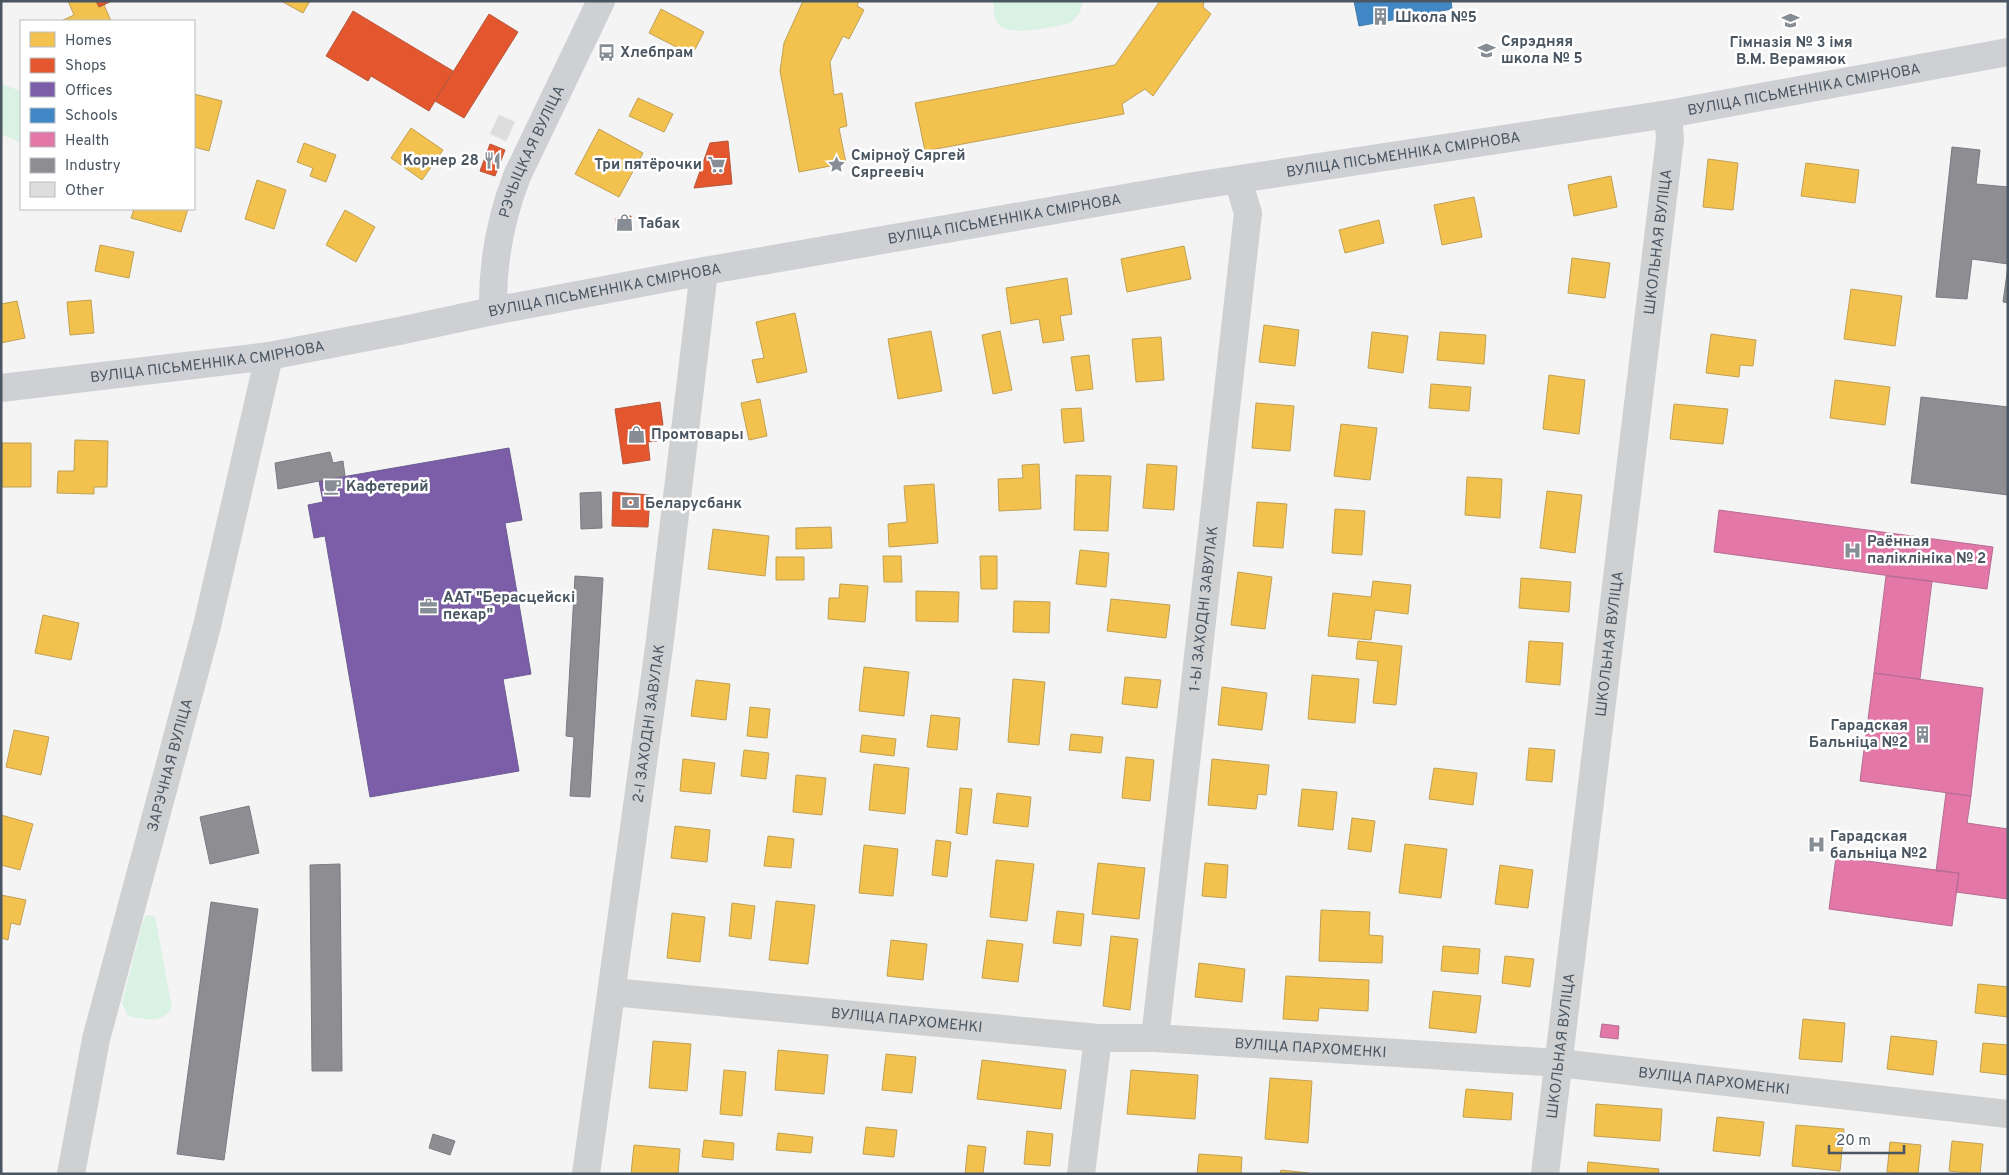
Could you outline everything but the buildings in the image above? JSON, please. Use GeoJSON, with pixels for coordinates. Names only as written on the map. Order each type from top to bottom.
{"type":"FeatureCollection","features":[{"type":"Feature","properties":{"kind":"main road","name":"РЭЧЫЦКАЯ ВУЛІЦА"},"geometry":{"type":"LineString","coordinates":[[493,310],[492,282],[507,200],[601,1]]}},
{"type":"Feature","properties":{"kind":"main road","name":"ВУЛІЦА ПІСЬМЕННІКА СМІРНОВА"},"geometry":{"type":"LineString","coordinates":[[1,388],[269,356],[399,331],[493,310],[704,271],[1194,186],[1668,114],[2008,52]]}},
{"type":"Feature","properties":{"kind":"street","name":"ШКОЛЬНАЯ ВУЛІЦА"},"geometry":{"type":"LineString","coordinates":[[1545,1174],[1560,1063],[1670,139],[1668,114]]}},
{"type":"Feature","properties":{"kind":"street","name":"1-Ы ЗАХОДНІ ЗАВУЛАК"},"geometry":{"type":"LineString","coordinates":[[1155,1038],[1248,213],[1238,180]]}},
{"type":"Feature","properties":{"kind":"street","name":"2-І ЗАХОДНІ ЗАВУЛАК"},"geometry":{"type":"LineString","coordinates":[[586,1174],[659,650],[704,271]]}},
{"type":"Feature","properties":{"kind":"street","name":"ЗАРЭЧНАЯ ВУЛІЦА"},"geometry":{"type":"LineString","coordinates":[[71,1174],[96,1039],[207,626],[269,356]]}},
{"type":"Feature","properties":{"kind":"street","name":"ВУЛІЦА ПАРХОМЕНКІ"},"geometry":{"type":"LineString","coordinates":[[612,992],[1098,1038],[1155,1038],[1560,1063],[2008,1114]]}},
{"type":"Feature","properties":{"kind":"street"},"geometry":{"type":"LineString","coordinates":[[1081,1174],[1098,1038]]}},
{"type":"Feature","properties":{"kind":"green space"},"geometry":{"type":"Polygon","coordinates":[[[993,1],[1083,1],[1080,12],[1071,23],[1020,31],[1001,27],[996,21],[993,1]]]}},
{"type":"Feature","properties":{"kind":"green space"},"geometry":{"type":"Polygon","coordinates":[[[1,84],[20,91],[20,143],[1,134],[1,84]]]}},
{"type":"Feature","properties":{"kind":"green space"},"geometry":{"type":"Polygon","coordinates":[[[146,915],[155,916],[172,1008],[162,1017],[152,1020],[128,1016],[122,1003],[146,915]]]}},
{"type":"Feature","properties":{"kind":"place","name":"Школа №5"},"geometry":{"type":"Point","coordinates":[1381,17]}},
{"type":"Feature","properties":{"kind":"place","name":"Гімназія № 3 імя В.М. Верамяюк"},"geometry":{"type":"Point","coordinates":[1791,21]}},
{"type":"Feature","properties":{"kind":"place","name":"Сярэдняя школа № 5"},"geometry":{"type":"Point","coordinates":[1487,50]}},
{"type":"Feature","properties":{"kind":"place","name":"Хлебпрам"},"geometry":{"type":"Point","coordinates":[606,52]}},
{"type":"Feature","properties":{"kind":"place","name":"Корнер 28"},"geometry":{"type":"Point","coordinates":[493,160]}},
{"type":"Feature","properties":{"kind":"place","name":"Три пятёрочки"},"geometry":{"type":"Point","coordinates":[716,164]}},
{"type":"Feature","properties":{"kind":"place","name":"Смірноў Сяргей Сяргеевіч"},"geometry":{"type":"Point","coordinates":[837,164]}},
{"type":"Feature","properties":{"kind":"place","name":"Табак"},"geometry":{"type":"Point","coordinates":[624,223]}},
{"type":"Feature","properties":{"kind":"place","name":"Промтовары"},"geometry":{"type":"Point","coordinates":[637,434]}},
{"type":"Feature","properties":{"kind":"place","name":"Кафетерий"},"geometry":{"type":"Point","coordinates":[332,486]}},
{"type":"Feature","properties":{"kind":"place","name":"Беларусбанк"},"geometry":{"type":"Point","coordinates":[631,503]}},
{"type":"Feature","properties":{"kind":"place","name":"Раённая паліклініка № 2"},"geometry":{"type":"Point","coordinates":[1853,550]}},
{"type":"Feature","properties":{"kind":"place","name":"ААТ \"Берасцейскі пекар\""},"geometry":{"type":"Point","coordinates":[429,606]}},
{"type":"Feature","properties":{"kind":"place","name":"Гарадская Бальніца №2"},"geometry":{"type":"Point","coordinates":[1922,734]}},
{"type":"Feature","properties":{"kind":"place","name":"Гарадская бальніца №2"},"geometry":{"type":"Point","coordinates":[1816,845]}}]}
